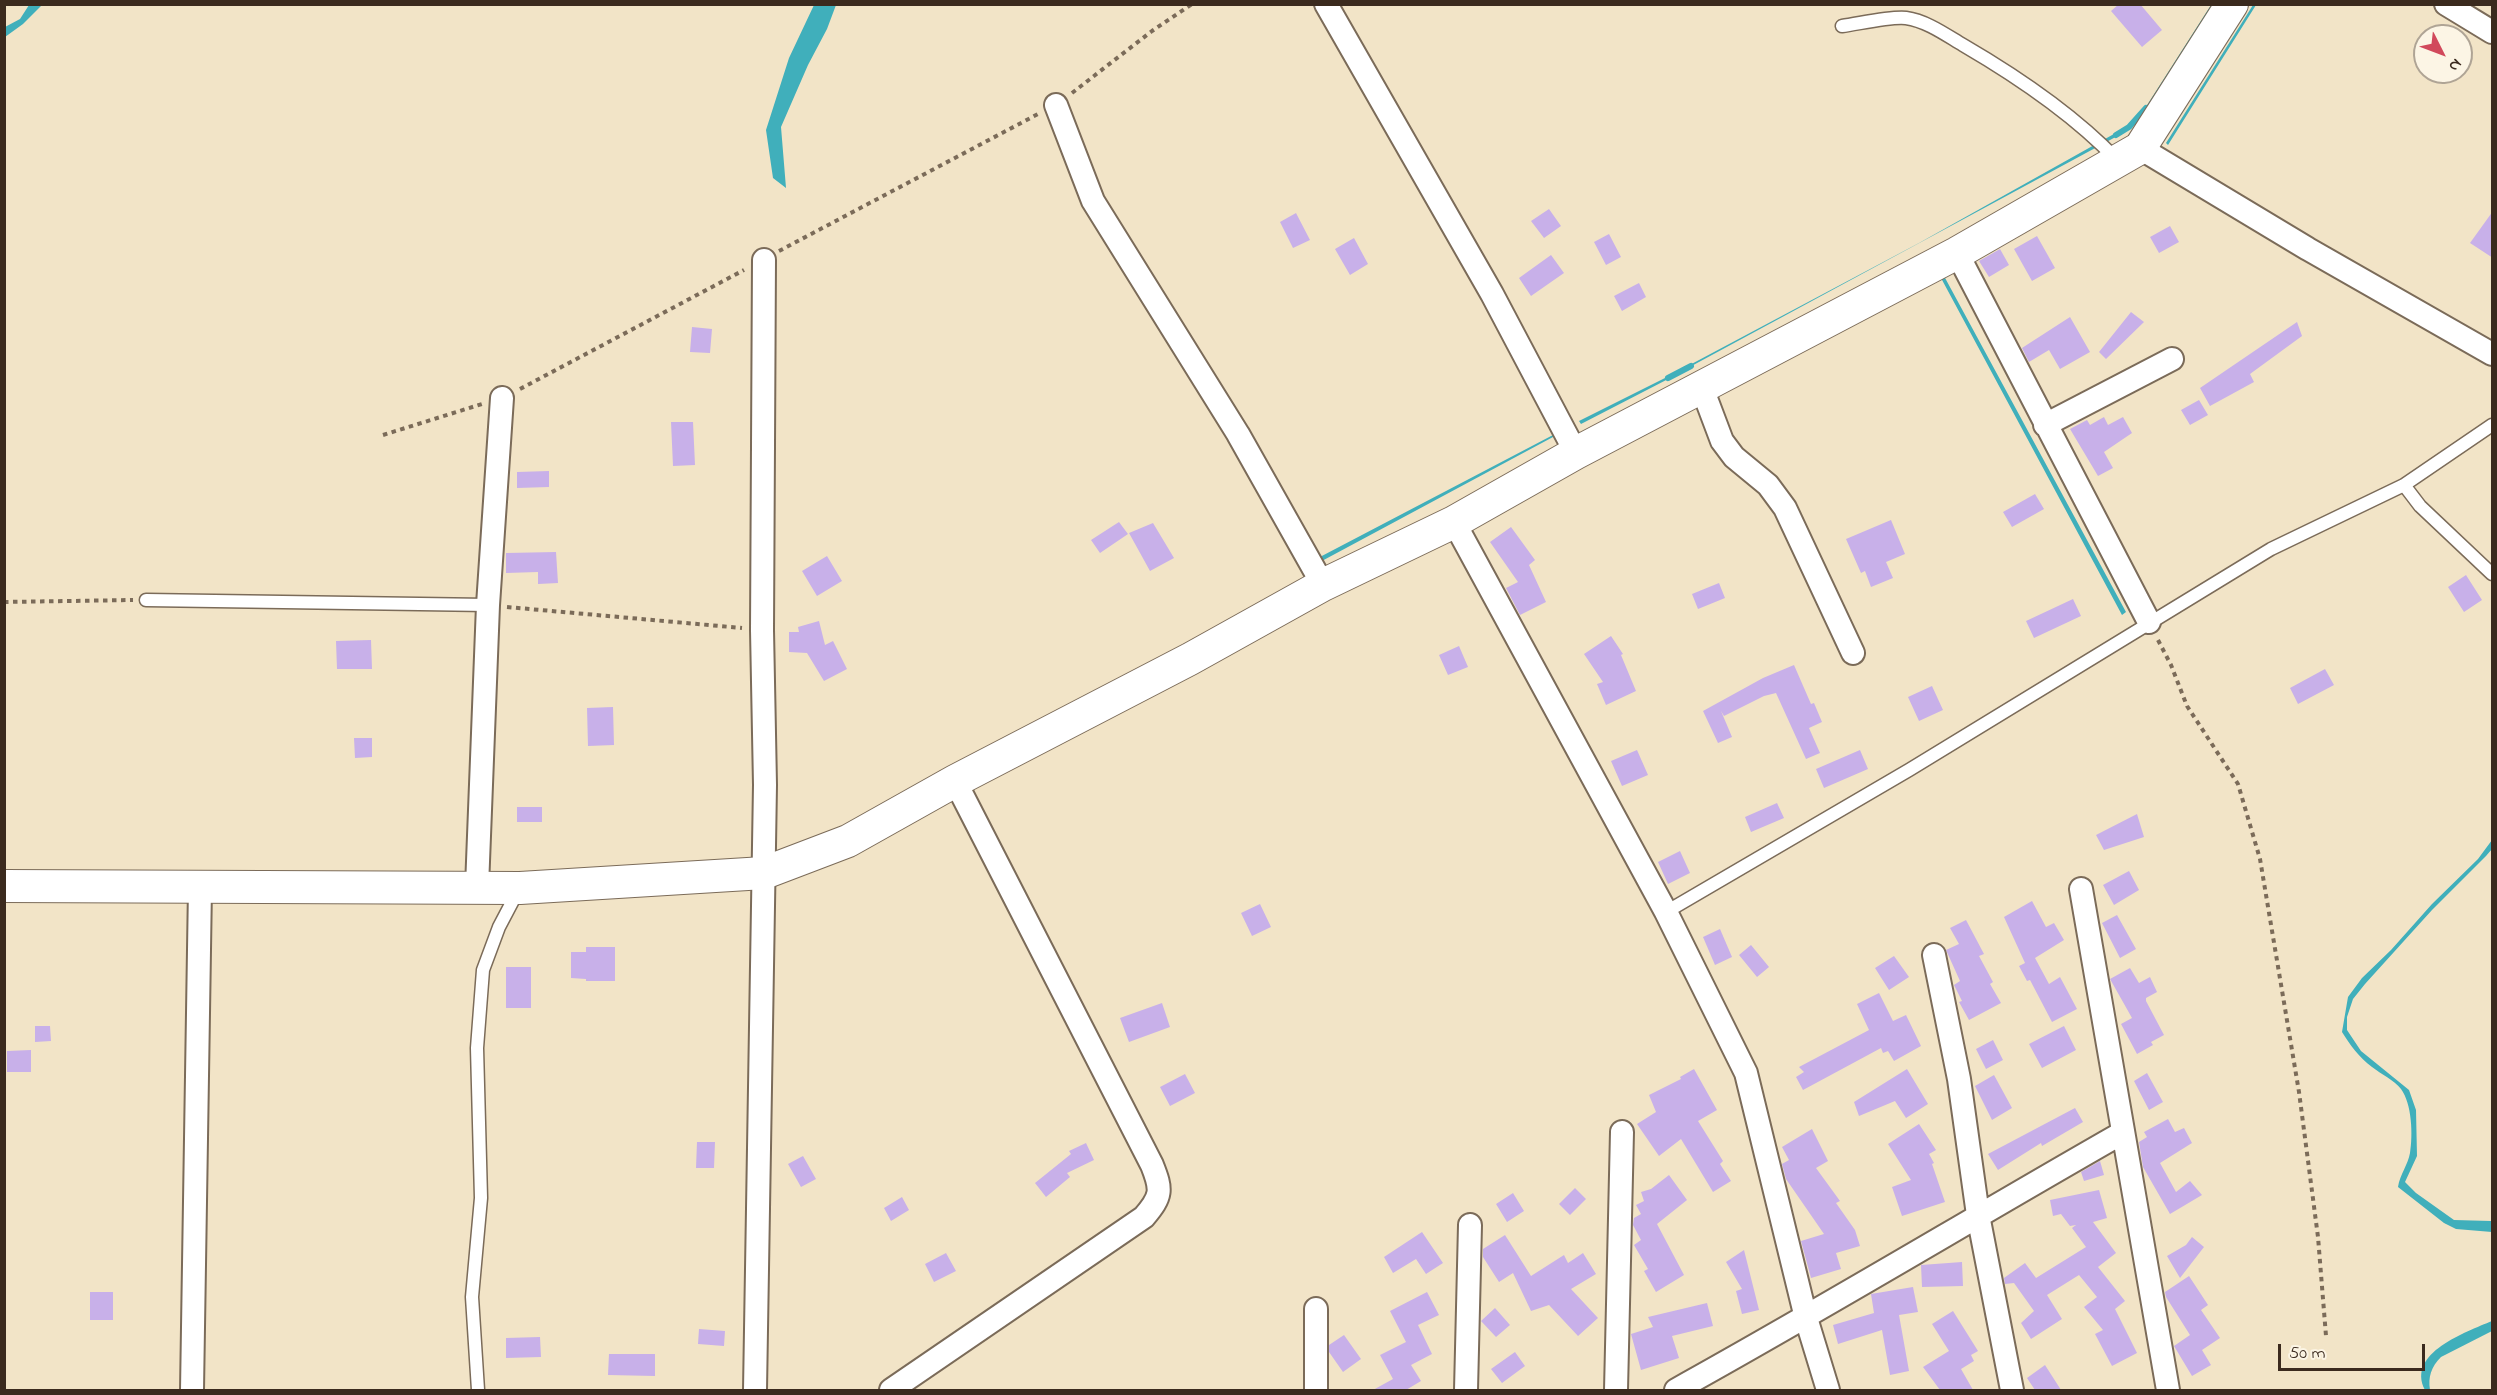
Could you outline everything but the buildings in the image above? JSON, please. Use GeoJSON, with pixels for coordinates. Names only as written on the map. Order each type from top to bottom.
{"type":"FeatureCollection","features":[{"type":"Feature","properties":{"kind":"street"},"geometry":{"type":"LineString","coordinates":[[1326,4],[1492,294],[1576,453]]}},
{"type":"Feature","properties":{"kind":"street"},"geometry":{"type":"LineString","coordinates":[[4,886],[520,888],[764,873],[848,841],[955,782],[1190,659],[1323,585],[1454,522],[1576,453],[1957,253],[2129,155],[2232,4]]}},
{"type":"Feature","properties":{"kind":"street"},"geometry":{"type":"LineString","coordinates":[[2446,4],[2493,32]]}},
{"type":"Feature","properties":{"kind":"street"},"geometry":{"type":"LineString","coordinates":[[1056,105],[1092,201],[1238,435],[1323,585]]}},
{"type":"Feature","properties":{"kind":"street"},"geometry":{"type":"LineString","coordinates":[[2129,155],[2308,249],[2493,354]]}},
{"type":"Feature","properties":{"kind":"street"},"geometry":{"type":"LineString","coordinates":[[1957,253],[2149,622]]}},
{"type":"Feature","properties":{"kind":"street"},"geometry":{"type":"LineString","coordinates":[[755,1390],[765,785],[762,630],[764,260]]}},
{"type":"Feature","properties":{"kind":"street"},"geometry":{"type":"LineString","coordinates":[[2045,425],[2172,359]]}},
{"type":"Feature","properties":{"kind":"street"},"geometry":{"type":"LineString","coordinates":[[1702,388],[1722,441],[1734,457],[1768,485],[1785,508],[1853,653]]}},
{"type":"Feature","properties":{"kind":"street"},"geometry":{"type":"LineString","coordinates":[[477,887],[488,605],[502,398]]}},
{"type":"Feature","properties":{"kind":"street"},"geometry":{"type":"LineString","coordinates":[[1454,522],[1666,912],[1746,1073],[1806,1318],[1828,1390]]}},
{"type":"Feature","properties":{"kind":"street"},"geometry":{"type":"LineString","coordinates":[[891,1390],[1144,1217],[1156,1202],[1160,1187],[1152,1165],[955,782]]}},
{"type":"Feature","properties":{"kind":"street"},"geometry":{"type":"LineString","coordinates":[[192,1390],[200,887]]}},
{"type":"Feature","properties":{"kind":"street"},"geometry":{"type":"LineString","coordinates":[[2081,889],[2168,1390]]}},
{"type":"Feature","properties":{"kind":"street"},"geometry":{"type":"LineString","coordinates":[[1934,955],[1959,1079],[1978,1215],[2012,1390]]}},
{"type":"Feature","properties":{"kind":"street"},"geometry":{"type":"LineString","coordinates":[[1616,1390],[1622,1132]]}},
{"type":"Feature","properties":{"kind":"street"},"geometry":{"type":"LineString","coordinates":[[1676,1390],[1806,1318],[1978,1215],[2122,1133]]}},
{"type":"Feature","properties":{"kind":"street"},"geometry":{"type":"LineString","coordinates":[[1466,1390],[1470,1225]]}},
{"type":"Feature","properties":{"kind":"street"},"geometry":{"type":"LineString","coordinates":[[1316,1309],[1316,1390]]}},
{"type":"Feature","properties":{"kind":"lane"},"geometry":{"type":"LineString","coordinates":[[1842,26],[1905,18],[1934,27],[1988,60],[2094,136],[2129,155]]}},
{"type":"Feature","properties":{"kind":"lane"},"geometry":{"type":"LineString","coordinates":[[1666,912],[1909,770],[2271,549],[2404,485],[2493,425]]}},
{"type":"Feature","properties":{"kind":"lane"},"geometry":{"type":"LineString","coordinates":[[2404,485],[2420,506],[2493,574]]}},
{"type":"Feature","properties":{"kind":"lane"},"geometry":{"type":"LineString","coordinates":[[146,600],[488,605]]}},
{"type":"Feature","properties":{"kind":"lane"},"geometry":{"type":"LineString","coordinates":[[478,1390],[472,1297],[481,1198],[477,1048],[483,970],[499,927],[520,888]]}},
{"type":"Feature","properties":{"kind":"path"},"geometry":{"type":"LineString","coordinates":[[383,435],[502,398],[1056,105],[1152,31],[1192,4]]}},
{"type":"Feature","properties":{"kind":"path"},"geometry":{"type":"LineString","coordinates":[[4,602],[146,600]]}},
{"type":"Feature","properties":{"kind":"path"},"geometry":{"type":"LineString","coordinates":[[488,605],[762,630]]}},
{"type":"Feature","properties":{"kind":"path"},"geometry":{"type":"LineString","coordinates":[[2149,622],[2171,664],[2187,706],[2238,784],[2260,859],[2299,1092],[2318,1237],[2326,1336]]}},
{"type":"Feature","properties":{"kind":"water"},"geometry":{"type":"Polygon","coordinates":[[[29,5],[42,5],[23,24],[5,37],[5,27],[20,19],[29,5]]]}},
{"type":"Feature","properties":{"kind":"water"},"geometry":{"type":"Polygon","coordinates":[[[814,5],[836,5],[781,127],[786,188],[773,178],[766,130],[789,58],[814,5]]]}},
{"type":"Feature","properties":{"kind":"water"},"geometry":{"type":"Polygon","coordinates":[[[2213,5],[2143,115],[2142,113],[2213,5]]]}},
{"type":"Feature","properties":{"kind":"water"},"geometry":{"type":"Polygon","coordinates":[[[2253,5],[2256,5],[2168,145],[2166,143],[2253,5]]]}},
{"type":"Feature","properties":{"kind":"water"},"geometry":{"type":"Polygon","coordinates":[[[2130,125],[2132,126],[2123,133],[1686,369],[1684,368],[1919,243],[2130,125]]]}},
{"type":"Feature","properties":{"kind":"water"},"geometry":{"type":"Polygon","coordinates":[[[1944,276],[2126,612],[2122,615],[1941,278],[1944,276]]]}},
{"type":"Feature","properties":{"kind":"water"},"geometry":{"type":"Polygon","coordinates":[[[1673,374],[1674,376],[1581,424],[1579,421],[1673,374]]]}},
{"type":"Feature","properties":{"kind":"water"},"geometry":{"type":"Polygon","coordinates":[[[1553,435],[1553,437],[1320,562],[1318,558],[1553,435]]]}},
{"type":"Feature","properties":{"kind":"water"},"geometry":{"type":"Polygon","coordinates":[[[2492,840],[2492,849],[2486,856],[2432,910],[2353,999],[2347,1017],[2347,1030],[2361,1051],[2409,1090],[2416,1110],[2417,1156],[2405,1182],[2416,1193],[2454,1220],[2491,1221],[2492,1232],[2456,1229],[2444,1223],[2398,1187],[2411,1146],[2411,1120],[2405,1095],[2391,1080],[2363,1059],[2342,1032],[2348,997],[2362,978],[2478,859],[2492,840]]]}},
{"type":"Feature","properties":{"kind":"water"},"geometry":{"type":"Polygon","coordinates":[[[2492,1321],[2492,1331],[2441,1357],[2431,1372],[2430,1390],[2425,1390],[2421,1377],[2424,1365],[2431,1355],[2454,1338],[2492,1321]]]}},
{"type":"Feature","properties":{"kind":"waterway"},"geometry":{"type":"LineString","coordinates":[[2116,135],[2129,127],[2146,108]]}},
{"type":"Feature","properties":{"kind":"waterway"},"geometry":{"type":"LineString","coordinates":[[1668,378],[1691,366]]}}]}
